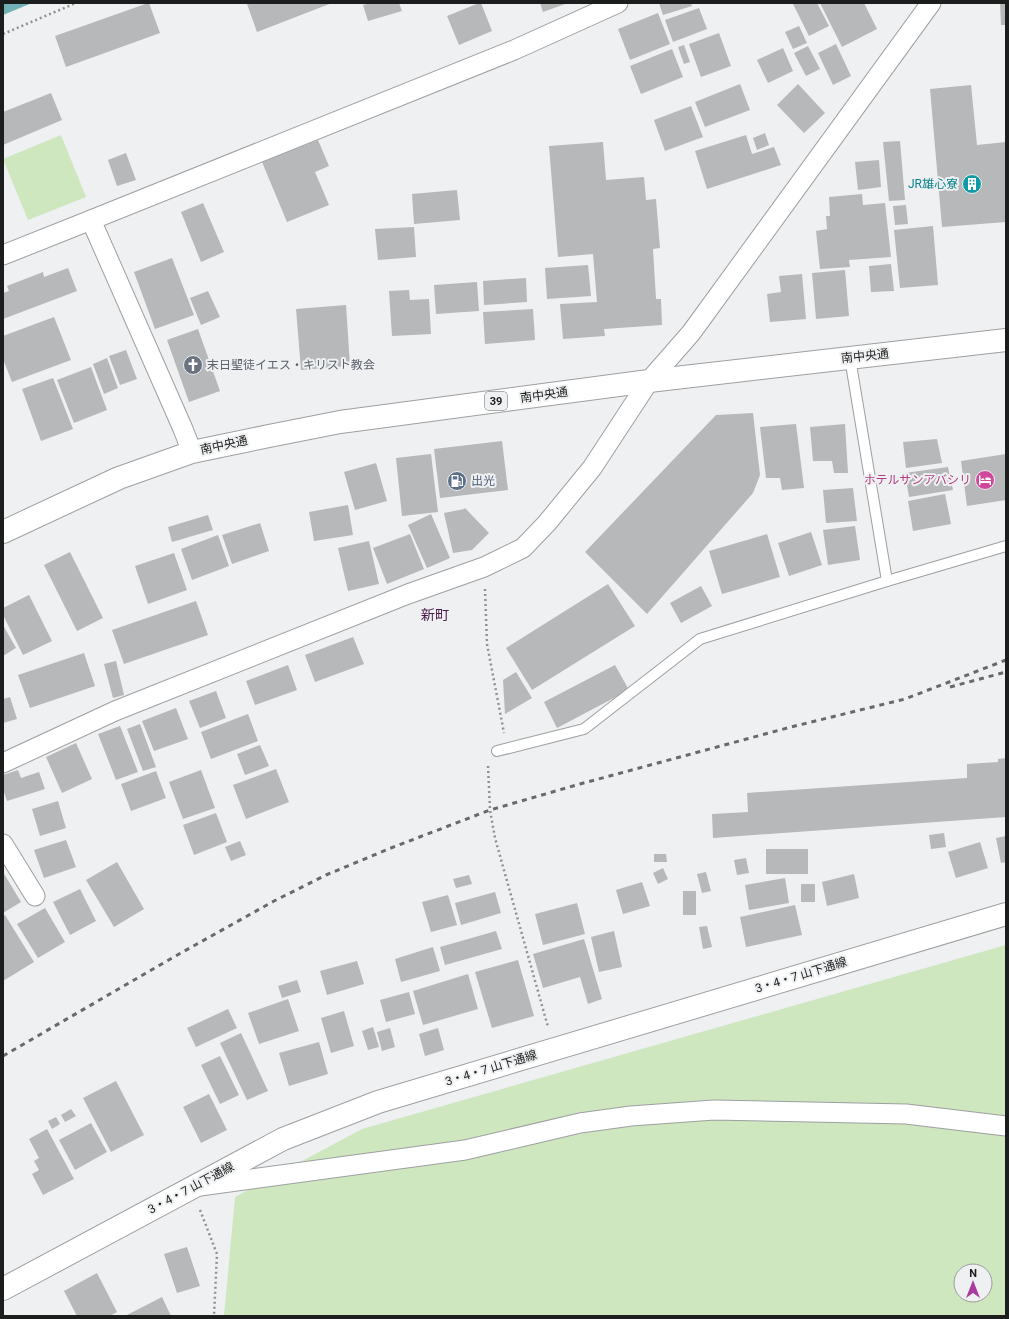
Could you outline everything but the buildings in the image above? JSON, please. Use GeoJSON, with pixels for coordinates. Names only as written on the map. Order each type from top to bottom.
{"type":"FeatureCollection","features":[{"type":"Feature","properties":{"kind":"main road","name":"南中央通"},"geometry":{"type":"LineString","coordinates":[[3,532],[120,478],[192,452],[340,422],[649,381],[1006,340]]}},
{"type":"Feature","properties":{"kind":"main road","name":"3・4・7 山下通線"},"geometry":{"type":"LineString","coordinates":[[3,1289],[283,1139],[371,1105],[1006,914]]}},
{"type":"Feature","properties":{"kind":"street"},"geometry":{"type":"LineString","coordinates":[[3,255],[514,50],[618,3]]}},
{"type":"Feature","properties":{"kind":"street"},"geometry":{"type":"LineString","coordinates":[[3,764],[115,712],[408,594],[484,567],[523,548],[547,523],[592,468],[649,381],[691,333],[931,3]]}},
{"type":"Feature","properties":{"kind":"street"},"geometry":{"type":"LineString","coordinates":[[91,220],[192,452]]}},
{"type":"Feature","properties":{"kind":"street"},"geometry":{"type":"LineString","coordinates":[[3,844],[36,896]]}},
{"type":"Feature","properties":{"kind":"street"},"geometry":{"type":"LineString","coordinates":[[192,1187],[465,1150],[580,1123],[631,1116],[714,1110],[906,1114],[1006,1126]]}},
{"type":"Feature","properties":{"kind":"lane"},"geometry":{"type":"LineString","coordinates":[[850,358],[886,581]]}},
{"type":"Feature","properties":{"kind":"lane"},"geometry":{"type":"LineString","coordinates":[[497,752],[584,729],[700,639],[886,581],[1006,546]]}},
{"type":"Feature","properties":{"kind":"path"},"geometry":{"type":"LineString","coordinates":[[3,34],[76,3]]}},
{"type":"Feature","properties":{"kind":"path"},"geometry":{"type":"LineString","coordinates":[[484,567],[487,644],[506,742],[488,760],[490,810],[494,838],[554,1049]]}},
{"type":"Feature","properties":{"kind":"path"},"geometry":{"type":"LineString","coordinates":[[192,1187],[217,1254],[214,1316]]}},
{"type":"Feature","properties":{"kind":"green space"},"geometry":{"type":"Polygon","coordinates":[[[61,135],[86,197],[28,220],[3,159],[61,135]]]}},
{"type":"Feature","properties":{"kind":"green space"},"geometry":{"type":"Polygon","coordinates":[[[1006,945],[1006,1316],[224,1316],[235,1197],[362,1129],[1006,945]]]}},
{"type":"Feature","properties":{"kind":"water"},"geometry":{"type":"Polygon","coordinates":[[[3,3],[32,3],[3,15],[3,3]]]}},
{"type":"Feature","properties":{"kind":"railway"},"geometry":{"type":"LineString","coordinates":[[3,1056],[274,901],[326,875],[391,848],[490,810],[791,727],[905,699],[1006,660]]}},
{"type":"Feature","properties":{"kind":"railway"},"geometry":{"type":"LineString","coordinates":[[950,687],[1006,672]]}},
{"type":"Feature","properties":{"kind":"place","name":"JR雄心寮"},"geometry":{"type":"Point","coordinates":[972,184]}},
{"type":"Feature","properties":{"kind":"place","name":"末日聖徒イエス・キリスト教会"},"geometry":{"type":"Point","coordinates":[193,365]}},
{"type":"Feature","properties":{"kind":"place","name":"ホテルサンアバシリ"},"geometry":{"type":"Point","coordinates":[985,480]}},
{"type":"Feature","properties":{"kind":"place","name":"出光"},"geometry":{"type":"Point","coordinates":[457,481]}},
{"type":"Feature","properties":{"kind":"district","name":"新町"},"geometry":{"type":"Point","coordinates":[435,615]}}]}
